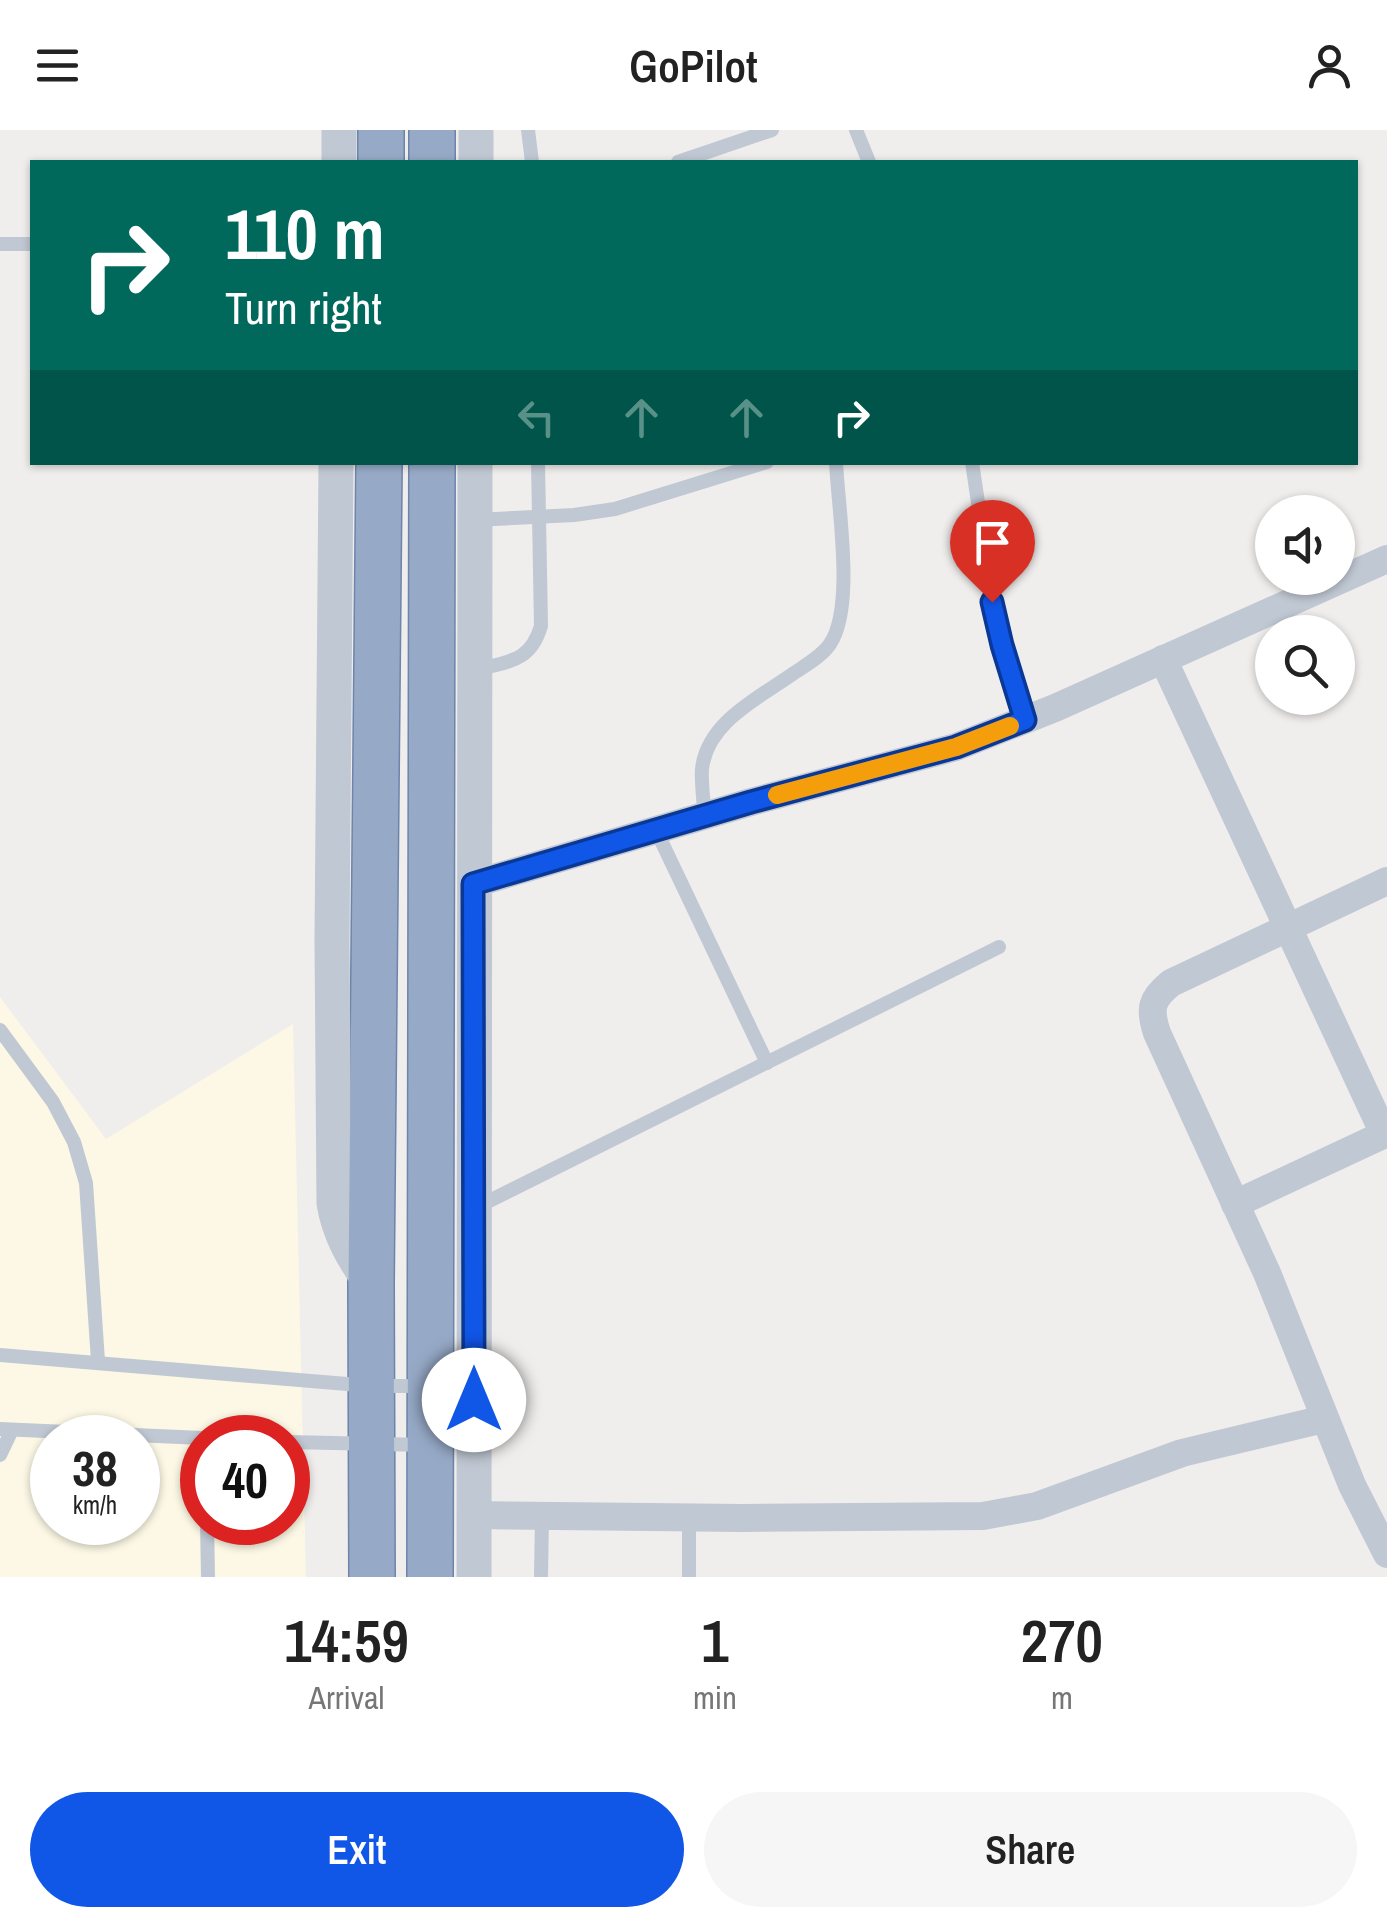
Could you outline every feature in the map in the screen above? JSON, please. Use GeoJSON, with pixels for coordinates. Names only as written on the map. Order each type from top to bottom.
{"type":"FeatureCollection","features":[{"type":"Feature","properties":{"kind":"highway"},"geometry":{"type":"LineString","coordinates":[[381,130],[381,160]]}},
{"type":"Feature","properties":{"kind":"highway"},"geometry":{"type":"LineString","coordinates":[[432,130],[432,160]]}},
{"type":"Feature","properties":{"kind":"highway"},"geometry":{"type":"LineString","coordinates":[[372,1577],[379,465]]}},
{"type":"Feature","properties":{"kind":"highway"},"geometry":{"type":"LineString","coordinates":[[430,1577],[432,465]]}},
{"type":"Feature","properties":{"kind":"street"},"geometry":{"type":"LineString","coordinates":[[339,130],[339,160]]}},
{"type":"Feature","properties":{"kind":"street"},"geometry":{"type":"LineString","coordinates":[[476,130],[476,160]]}},
{"type":"Feature","properties":{"kind":"street"},"geometry":{"type":"LineString","coordinates":[[336,465],[334,1203],[337,1224],[347,1247],[371,1283]]}},
{"type":"Feature","properties":{"kind":"street"},"geometry":{"type":"LineString","coordinates":[[474,465],[474,1577]]}},
{"type":"Feature","properties":{"kind":"street"},"geometry":{"type":"LineString","coordinates":[[473,884],[704,815],[956,747],[1387,559]]}},
{"type":"Feature","properties":{"kind":"street"},"geometry":{"type":"LineString","coordinates":[[1163,659],[1386,1133],[1235,1204]]}},
{"type":"Feature","properties":{"kind":"street"},"geometry":{"type":"LineString","coordinates":[[1387,881],[1170,983],[1156,996],[1150,1012],[1156,1033],[1289,1326],[1352,1485],[1387,1554]]}},
{"type":"Feature","properties":{"kind":"street"},"geometry":{"type":"LineString","coordinates":[[474,1515],[984,1516],[1036,1506],[1182,1453],[1328,1429]]}},
{"type":"Feature","properties":{"kind":"lane"},"geometry":{"type":"LineString","coordinates":[[528,130],[532,160]]}},
{"type":"Feature","properties":{"kind":"lane"},"geometry":{"type":"LineString","coordinates":[[684,160],[772,130]]}},
{"type":"Feature","properties":{"kind":"lane"},"geometry":{"type":"LineString","coordinates":[[856,130],[868,160]]}},
{"type":"Feature","properties":{"kind":"lane"},"geometry":{"type":"LineString","coordinates":[[0,244],[30,244]]}},
{"type":"Feature","properties":{"kind":"lane"},"geometry":{"type":"LineString","coordinates":[[474,670],[520,658],[535,646],[541,626],[538,465]]}},
{"type":"Feature","properties":{"kind":"lane"},"geometry":{"type":"LineString","coordinates":[[474,520],[615,509],[757,465]]}},
{"type":"Feature","properties":{"kind":"lane"},"geometry":{"type":"LineString","coordinates":[[704,815],[702,771],[707,748],[720,727],[811,662],[830,644],[839,621],[844,596],[836,465]]}},
{"type":"Feature","properties":{"kind":"lane"},"geometry":{"type":"LineString","coordinates":[[972,465],[992,602],[1025,720]]}},
{"type":"Feature","properties":{"kind":"lane"},"geometry":{"type":"LineString","coordinates":[[656,830],[767,1063]]}},
{"type":"Feature","properties":{"kind":"lane"},"geometry":{"type":"LineString","coordinates":[[474,1209],[999,948]]}},
{"type":"Feature","properties":{"kind":"lane"},"geometry":{"type":"LineString","coordinates":[[0,1030],[52,1102],[74,1142],[86,1183],[98,1361]]}},
{"type":"Feature","properties":{"kind":"lane"},"geometry":{"type":"LineString","coordinates":[[0,1355],[371,1386],[431,1386]]}},
{"type":"Feature","properties":{"kind":"lane"},"geometry":{"type":"LineString","coordinates":[[0,1455],[6,1431],[180,1437]]}},
{"type":"Feature","properties":{"kind":"lane"},"geometry":{"type":"LineString","coordinates":[[310,1443],[430,1446]]}},
{"type":"Feature","properties":{"kind":"lane"},"geometry":{"type":"LineString","coordinates":[[541,1577],[542,1516]]}},
{"type":"Feature","properties":{"kind":"lane"},"geometry":{"type":"LineString","coordinates":[[689,1518],[689,1577]]}},
{"type":"Feature","properties":{"kind":"lane"},"geometry":{"type":"LineString","coordinates":[[208,1545],[208,1577]]}},
{"type":"Feature","properties":{"kind":"shaded area"},"geometry":{"type":"Polygon","coordinates":[[[0,997],[106,1139],[293,1024],[302,1415],[180,1415],[180,1545],[305,1545],[306,1577],[0,1577],[0,997]]]}},
{"type":"Feature","properties":{"kind":"slow traffic"},"geometry":{"type":"LineString","coordinates":[[777,795],[956,747],[1010,726]]}},
{"type":"Feature","properties":{"kind":"route"},"geometry":{"type":"LineString","coordinates":[[474,1400],[473,884],[751,802],[956,747],[1025,720],[992,602]]}}]}
